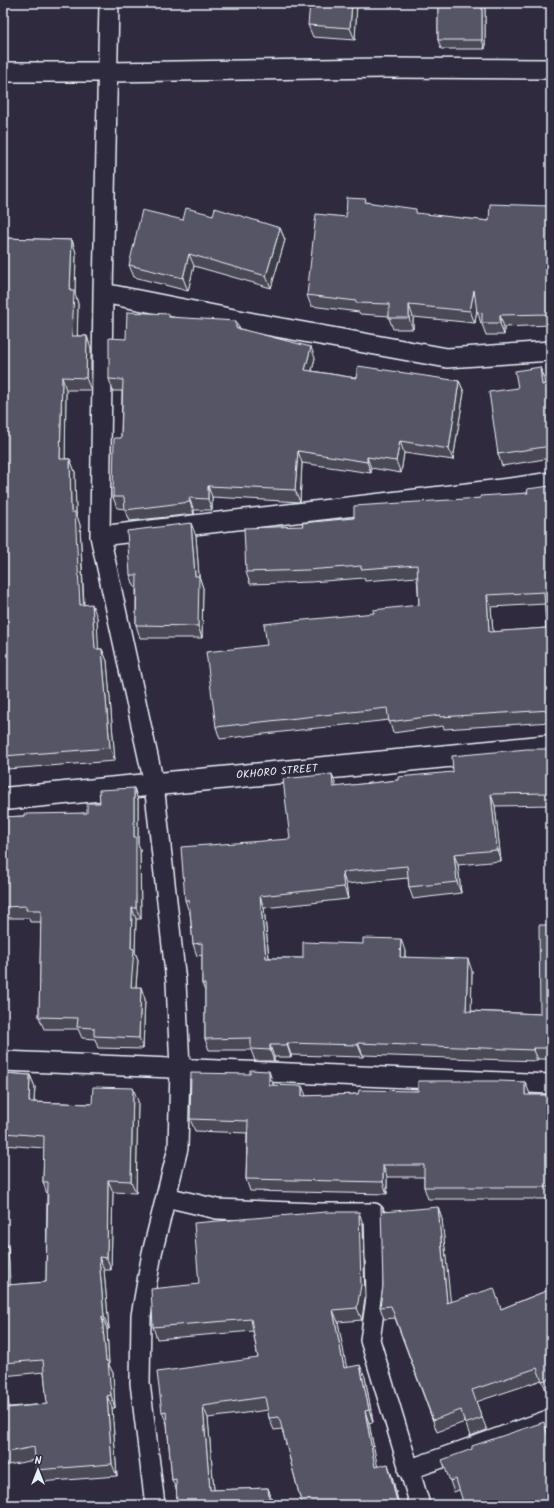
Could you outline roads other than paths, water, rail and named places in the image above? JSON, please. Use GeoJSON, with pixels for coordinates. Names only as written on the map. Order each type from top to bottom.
{"type":"FeatureCollection","features":[{"type":"Feature","properties":{"kind":"street"},"geometry":{"type":"LineString","coordinates":[[109,3],[100,536],[154,784],[176,982],[180,1068],[178,1148],[152,1253],[141,1316],[140,1383],[155,1505]]}},
{"type":"Feature","properties":{"kind":"street"},"geometry":{"type":"LineString","coordinates":[[3,72],[384,68],[551,69]]}},
{"type":"Feature","properties":{"kind":"street"},"geometry":{"type":"LineString","coordinates":[[103,293],[254,323],[447,358],[551,351]]}},
{"type":"Feature","properties":{"kind":"street"},"geometry":{"type":"LineString","coordinates":[[100,536],[551,482]]}},
{"type":"Feature","properties":{"kind":"street","name":"OKHORO STREET"},"geometry":{"type":"LineString","coordinates":[[3,799],[551,746]]}},
{"type":"Feature","properties":{"kind":"street"},"geometry":{"type":"LineString","coordinates":[[3,1061],[551,1084]]}},
{"type":"Feature","properties":{"kind":"street"},"geometry":{"type":"LineString","coordinates":[[166,1197],[217,1210],[374,1213],[376,1298],[370,1340],[408,1470],[420,1505]]}},
{"type":"Feature","properties":{"kind":"street"},"geometry":{"type":"LineString","coordinates":[[408,1470],[551,1419]]}}]}
